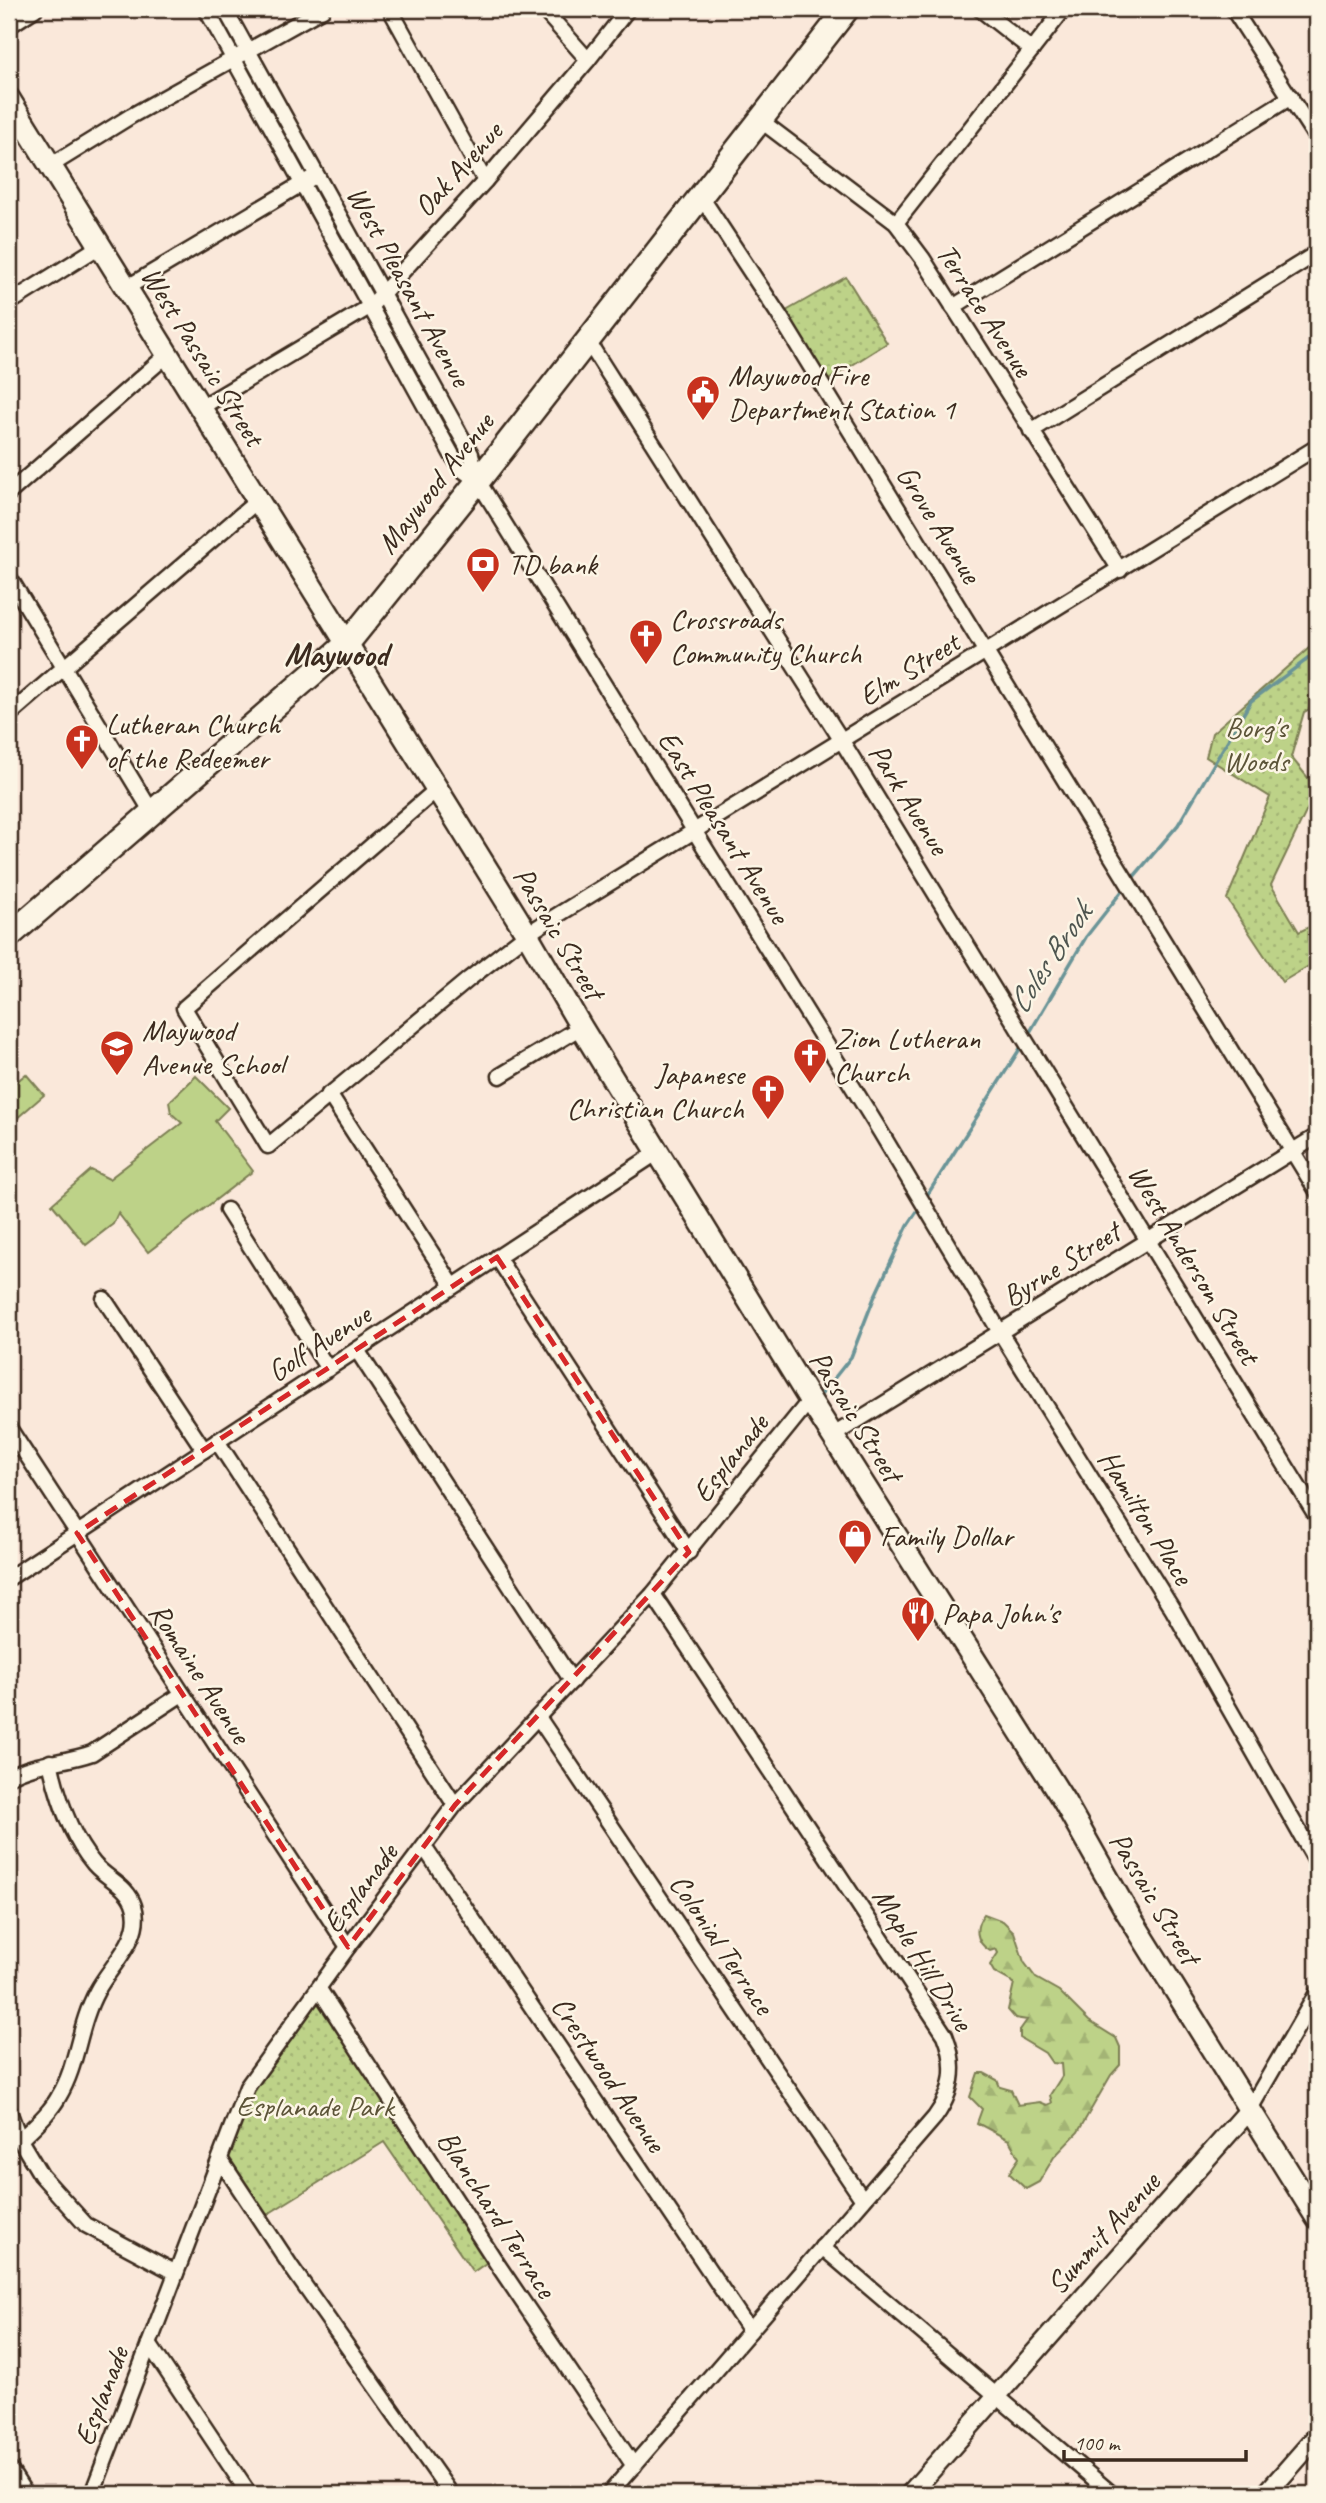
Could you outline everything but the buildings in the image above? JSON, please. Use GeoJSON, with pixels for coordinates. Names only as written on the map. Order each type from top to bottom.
{"type":"FeatureCollection","features":[{"type":"Feature","properties":{"kind":"main road","name":"Maywood Avenue"},"geometry":{"type":"LineString","coordinates":[[9,936],[347,644],[847,9]]}},
{"type":"Feature","properties":{"kind":"main road","name":"West Passaic Street"},"geometry":{"type":"LineString","coordinates":[[9,99],[17,131],[50,166],[347,644]]}},
{"type":"Feature","properties":{"kind":"main road","name":"Passaic Street"},"geometry":{"type":"LineString","coordinates":[[347,644],[832,1436],[1064,1801],[1125,1909],[1317,2218]]}},
{"type":"Feature","properties":{"kind":"street"},"geometry":{"type":"LineString","coordinates":[[9,26],[35,9]]}},
{"type":"Feature","properties":{"kind":"street","name":"West Pleasant Avenue"},"geometry":{"type":"LineString","coordinates":[[206,9],[452,455],[464,471],[478,481]]}},
{"type":"Feature","properties":{"kind":"street","name":"West Pleasant Avenue"},"geometry":{"type":"LineString","coordinates":[[225,9],[471,454],[478,481]]}},
{"type":"Feature","properties":{"kind":"street"},"geometry":{"type":"LineString","coordinates":[[50,166],[131,116],[323,9]]}},
{"type":"Feature","properties":{"kind":"street"},"geometry":{"type":"LineString","coordinates":[[390,9],[485,181]]}},
{"type":"Feature","properties":{"kind":"street"},"geometry":{"type":"LineString","coordinates":[[543,9],[589,60]]}},
{"type":"Feature","properties":{"kind":"street","name":"Oak Avenue"},"geometry":{"type":"LineString","coordinates":[[200,408],[371,306],[485,181],[589,60],[628,9]]}},
{"type":"Feature","properties":{"kind":"street"},"geometry":{"type":"LineString","coordinates":[[979,9],[1032,50]]}},
{"type":"Feature","properties":{"kind":"street"},"geometry":{"type":"LineString","coordinates":[[896,223],[1064,9]]}},
{"type":"Feature","properties":{"kind":"street"},"geometry":{"type":"LineString","coordinates":[[1233,9],[1317,139]]}},
{"type":"Feature","properties":{"kind":"street"},"geometry":{"type":"LineString","coordinates":[[953,307],[1291,97]]}},
{"type":"Feature","properties":{"kind":"street","name":"Terrace Avenue"},"geometry":{"type":"LineString","coordinates":[[760,120],[896,223],[953,307],[1120,570]]}},
{"type":"Feature","properties":{"kind":"street"},"geometry":{"type":"LineString","coordinates":[[125,288],[317,175]]}},
{"type":"Feature","properties":{"kind":"street","name":"Grove Avenue"},"geometry":{"type":"LineString","coordinates":[[701,195],[779,315],[1317,1191]]}},
{"type":"Feature","properties":{"kind":"street"},"geometry":{"type":"LineString","coordinates":[[9,303],[100,246]]}},
{"type":"Feature","properties":{"kind":"street"},"geometry":{"type":"LineString","coordinates":[[1031,431],[1317,253]]}},
{"type":"Feature","properties":{"kind":"street","name":"Park Avenue"},"geometry":{"type":"LineString","coordinates":[[587,340],[842,741],[1025,1040]]}},
{"type":"Feature","properties":{"kind":"street"},"geometry":{"type":"LineString","coordinates":[[9,493],[167,355]]}},
{"type":"Feature","properties":{"kind":"street","name":"Elm Street"},"geometry":{"type":"LineString","coordinates":[[436,790],[184,1008],[268,1146],[527,934],[1317,447]]}},
{"type":"Feature","properties":{"kind":"street","name":"East Pleasant Avenue"},"geometry":{"type":"LineString","coordinates":[[478,481],[923,1203]]}},
{"type":"Feature","properties":{"kind":"street"},"geometry":{"type":"LineString","coordinates":[[9,715],[257,501]]}},
{"type":"Feature","properties":{"kind":"street"},"geometry":{"type":"LineString","coordinates":[[9,577],[153,814]]}},
{"type":"Feature","properties":{"kind":"street"},"geometry":{"type":"LineString","coordinates":[[500,1076],[581,1027]]}},
{"type":"Feature","properties":{"kind":"street","name":"West Anderson Street"},"geometry":{"type":"LineString","coordinates":[[1025,1040],[1317,1517]]}},
{"type":"Feature","properties":{"kind":"street"},"geometry":{"type":"LineString","coordinates":[[329,1094],[453,1286]]}},
{"type":"Feature","properties":{"kind":"street","name":"Byrne Street"},"geometry":{"type":"LineString","coordinates":[[832,1436],[1317,1136]]}},
{"type":"Feature","properties":{"kind":"street","name":"Golf Avenue"},"geometry":{"type":"LineString","coordinates":[[9,1578],[658,1152]]}},
{"type":"Feature","properties":{"kind":"street","name":"Hamilton Place"},"geometry":{"type":"LineString","coordinates":[[923,1203],[1173,1610],[1317,1863]]}},
{"type":"Feature","properties":{"kind":"street"},"geometry":{"type":"LineString","coordinates":[[227,1210],[328,1369]]}},
{"type":"Feature","properties":{"kind":"street"},"geometry":{"type":"LineString","coordinates":[[497,1257],[689,1552]]}},
{"type":"Feature","properties":{"kind":"street"},"geometry":{"type":"LineString","coordinates":[[104,1299],[204,1450]]}},
{"type":"Feature","properties":{"kind":"street"},"geometry":{"type":"LineString","coordinates":[[357,1350],[572,1681]]}},
{"type":"Feature","properties":{"kind":"street","name":"Esplanade"},"geometry":{"type":"LineString","coordinates":[[92,2494],[247,2087],[455,1805],[653,1594],[810,1400]]}},
{"type":"Feature","properties":{"kind":"street","name":"Romaine Avenue"},"geometry":{"type":"LineString","coordinates":[[9,1428],[348,1947]]}},
{"type":"Feature","properties":{"kind":"street"},"geometry":{"type":"LineString","coordinates":[[217,1441],[455,1805]]}},
{"type":"Feature","properties":{"kind":"street","name":"Maple Hill Drive"},"geometry":{"type":"LineString","coordinates":[[609,2494],[943,2105],[953,2077],[950,2049],[944,2035],[653,1594]]}},
{"type":"Feature","properties":{"kind":"street"},"geometry":{"type":"LineString","coordinates":[[9,1777],[29,1768],[92,1753],[182,1694]]}},
{"type":"Feature","properties":{"kind":"street","name":"Colonial Terrace"},"geometry":{"type":"LineString","coordinates":[[538,1717],[863,2200]]}},
{"type":"Feature","properties":{"kind":"street"},"geometry":{"type":"LineString","coordinates":[[20,2140],[58,2098],[67,2081],[86,2013],[97,1990],[133,1933],[136,1921],[131,1898],[94,1864],[82,1847],[61,1801],[50,1762]]}},
{"type":"Feature","properties":{"kind":"street","name":"Crestwood Avenue"},"geometry":{"type":"LineString","coordinates":[[424,1847],[750,2331]]}},
{"type":"Feature","properties":{"kind":"street","name":"Blanchard Terrace"},"geometry":{"type":"LineString","coordinates":[[319,1989],[498,2265],[634,2466]]}},
{"type":"Feature","properties":{"kind":"street","name":"Summit Avenue"},"geometry":{"type":"LineString","coordinates":[[910,2494],[1250,2109],[1317,1993]]}},
{"type":"Feature","properties":{"kind":"street"},"geometry":{"type":"LineString","coordinates":[[9,2111],[20,2140],[41,2175],[86,2225],[176,2273]]}},
{"type":"Feature","properties":{"kind":"street"},"geometry":{"type":"LineString","coordinates":[[220,2159],[292,2268],[451,2494]]}},
{"type":"Feature","properties":{"kind":"street"},"geometry":{"type":"LineString","coordinates":[[822,2248],[1112,2494]]}},
{"type":"Feature","properties":{"kind":"street"},"geometry":{"type":"LineString","coordinates":[[149,2344],[249,2494]]}},
{"type":"Feature","properties":{"kind":"street"},"geometry":{"type":"LineString","coordinates":[[1266,2494],[1317,2436]]}},
{"type":"Feature","properties":{"kind":"street"},"geometry":{"type":"LineString","coordinates":[[9,2472],[23,2494]]}},
{"type":"Feature","properties":{"kind":"highlighted area"},"geometry":{"type":"Polygon","coordinates":[[[497,1257],[689,1552],[455,1805],[348,1947],[77,1533],[497,1257]]]}},
{"type":"Feature","properties":{"kind":"green space"},"geometry":{"type":"Polygon","coordinates":[[[846,277],[887,343],[822,384],[779,315],[846,277]]]}},
{"type":"Feature","properties":{"kind":"green space","name":"Borg's Woods"},"geometry":{"type":"Polygon","coordinates":[[[1317,641],[1317,705],[1304,712],[1291,757],[1317,789],[1271,885],[1299,932],[1317,923],[1317,961],[1282,982],[1227,899],[1270,797],[1206,757],[1212,733],[1317,641]]]}},
{"type":"Feature","properties":{"kind":"green space"},"geometry":{"type":"Polygon","coordinates":[[[26,1074],[44,1095],[9,1125],[9,1088],[26,1074]]]}},
{"type":"Feature","properties":{"kind":"green space"},"geometry":{"type":"Polygon","coordinates":[[[196,1076],[228,1108],[215,1121],[253,1171],[148,1252],[118,1213],[113,1224],[86,1245],[52,1204],[91,1170],[109,1179],[182,1123],[171,1113],[169,1102],[196,1076]]]}},
{"type":"Feature","properties":{"kind":"green space"},"geometry":{"type":"Polygon","coordinates":[[[984,1914],[1003,1921],[1014,1932],[1024,1962],[1036,1978],[1059,1991],[1089,2021],[1116,2038],[1120,2047],[1120,2065],[1111,2075],[1078,2132],[1054,2157],[1039,2182],[1026,2189],[1009,2173],[1019,2158],[1009,2140],[977,2123],[982,2109],[970,2097],[978,2073],[984,2073],[997,2080],[1000,2087],[1011,2090],[1018,2105],[1040,2102],[1047,2105],[1052,2103],[1050,2095],[1062,2076],[1061,2064],[1052,2063],[1045,2053],[1020,2038],[1020,2030],[1027,2020],[1015,2018],[1008,2010],[1014,1983],[994,1972],[990,1965],[998,1953],[996,1949],[990,1951],[979,1939],[978,1929],[984,1914]]]}},
{"type":"Feature","properties":{"kind":"green space","name":"Esplanade Park"},"geometry":{"type":"Polygon","coordinates":[[[319,1989],[408,2126],[401,2131],[489,2261],[473,2272],[384,2142],[260,2219],[220,2159],[247,2087],[319,1989]]]}},
{"type":"Feature","properties":{"kind":"waterway","name":"Coles Brook"},"geometry":{"type":"LineString","coordinates":[[1131,880],[1178,825],[1251,701],[1317,652]]}},
{"type":"Feature","properties":{"kind":"waterway","name":"Coles Brook"},"geometry":{"type":"LineString","coordinates":[[1027,1037],[1086,937],[1126,886]]}},
{"type":"Feature","properties":{"kind":"waterway","name":"Coles Brook"},"geometry":{"type":"LineString","coordinates":[[926,1197],[1023,1044]]}},
{"type":"Feature","properties":{"kind":"waterway","name":"Coles Brook"},"geometry":{"type":"LineString","coordinates":[[821,1395],[851,1357],[874,1298],[908,1225],[920,1207]]}},
{"type":"Feature","properties":{"kind":"place","name":"Maywood Fire Department Station 1"},"geometry":{"type":"Point","coordinates":[703,422]}},
{"type":"Feature","properties":{"kind":"place","name":"TD bank"},"geometry":{"type":"Point","coordinates":[483,594]}},
{"type":"Feature","properties":{"kind":"place","name":"Crossroads Community Church"},"geometry":{"type":"Point","coordinates":[646,666]}},
{"type":"Feature","properties":{"kind":"place","name":"Lutheran Church of the Redeemer"},"geometry":{"type":"Point","coordinates":[82,771]}},
{"type":"Feature","properties":{"kind":"place","name":"Maywood Avenue School"},"geometry":{"type":"Point","coordinates":[117,1077]}},
{"type":"Feature","properties":{"kind":"place","name":"Zion Lutheran Church"},"geometry":{"type":"Point","coordinates":[810,1085]}},
{"type":"Feature","properties":{"kind":"place","name":"Japanese Christian Church"},"geometry":{"type":"Point","coordinates":[768,1121]}},
{"type":"Feature","properties":{"kind":"place","name":"Family Dollar"},"geometry":{"type":"Point","coordinates":[855,1566]}},
{"type":"Feature","properties":{"kind":"place","name":"Papa John's"},"geometry":{"type":"Point","coordinates":[918,1643]}},
{"type":"Feature","properties":{"kind":"district","name":"Maywood"},"geometry":{"type":"Point","coordinates":[336,653]}}]}
